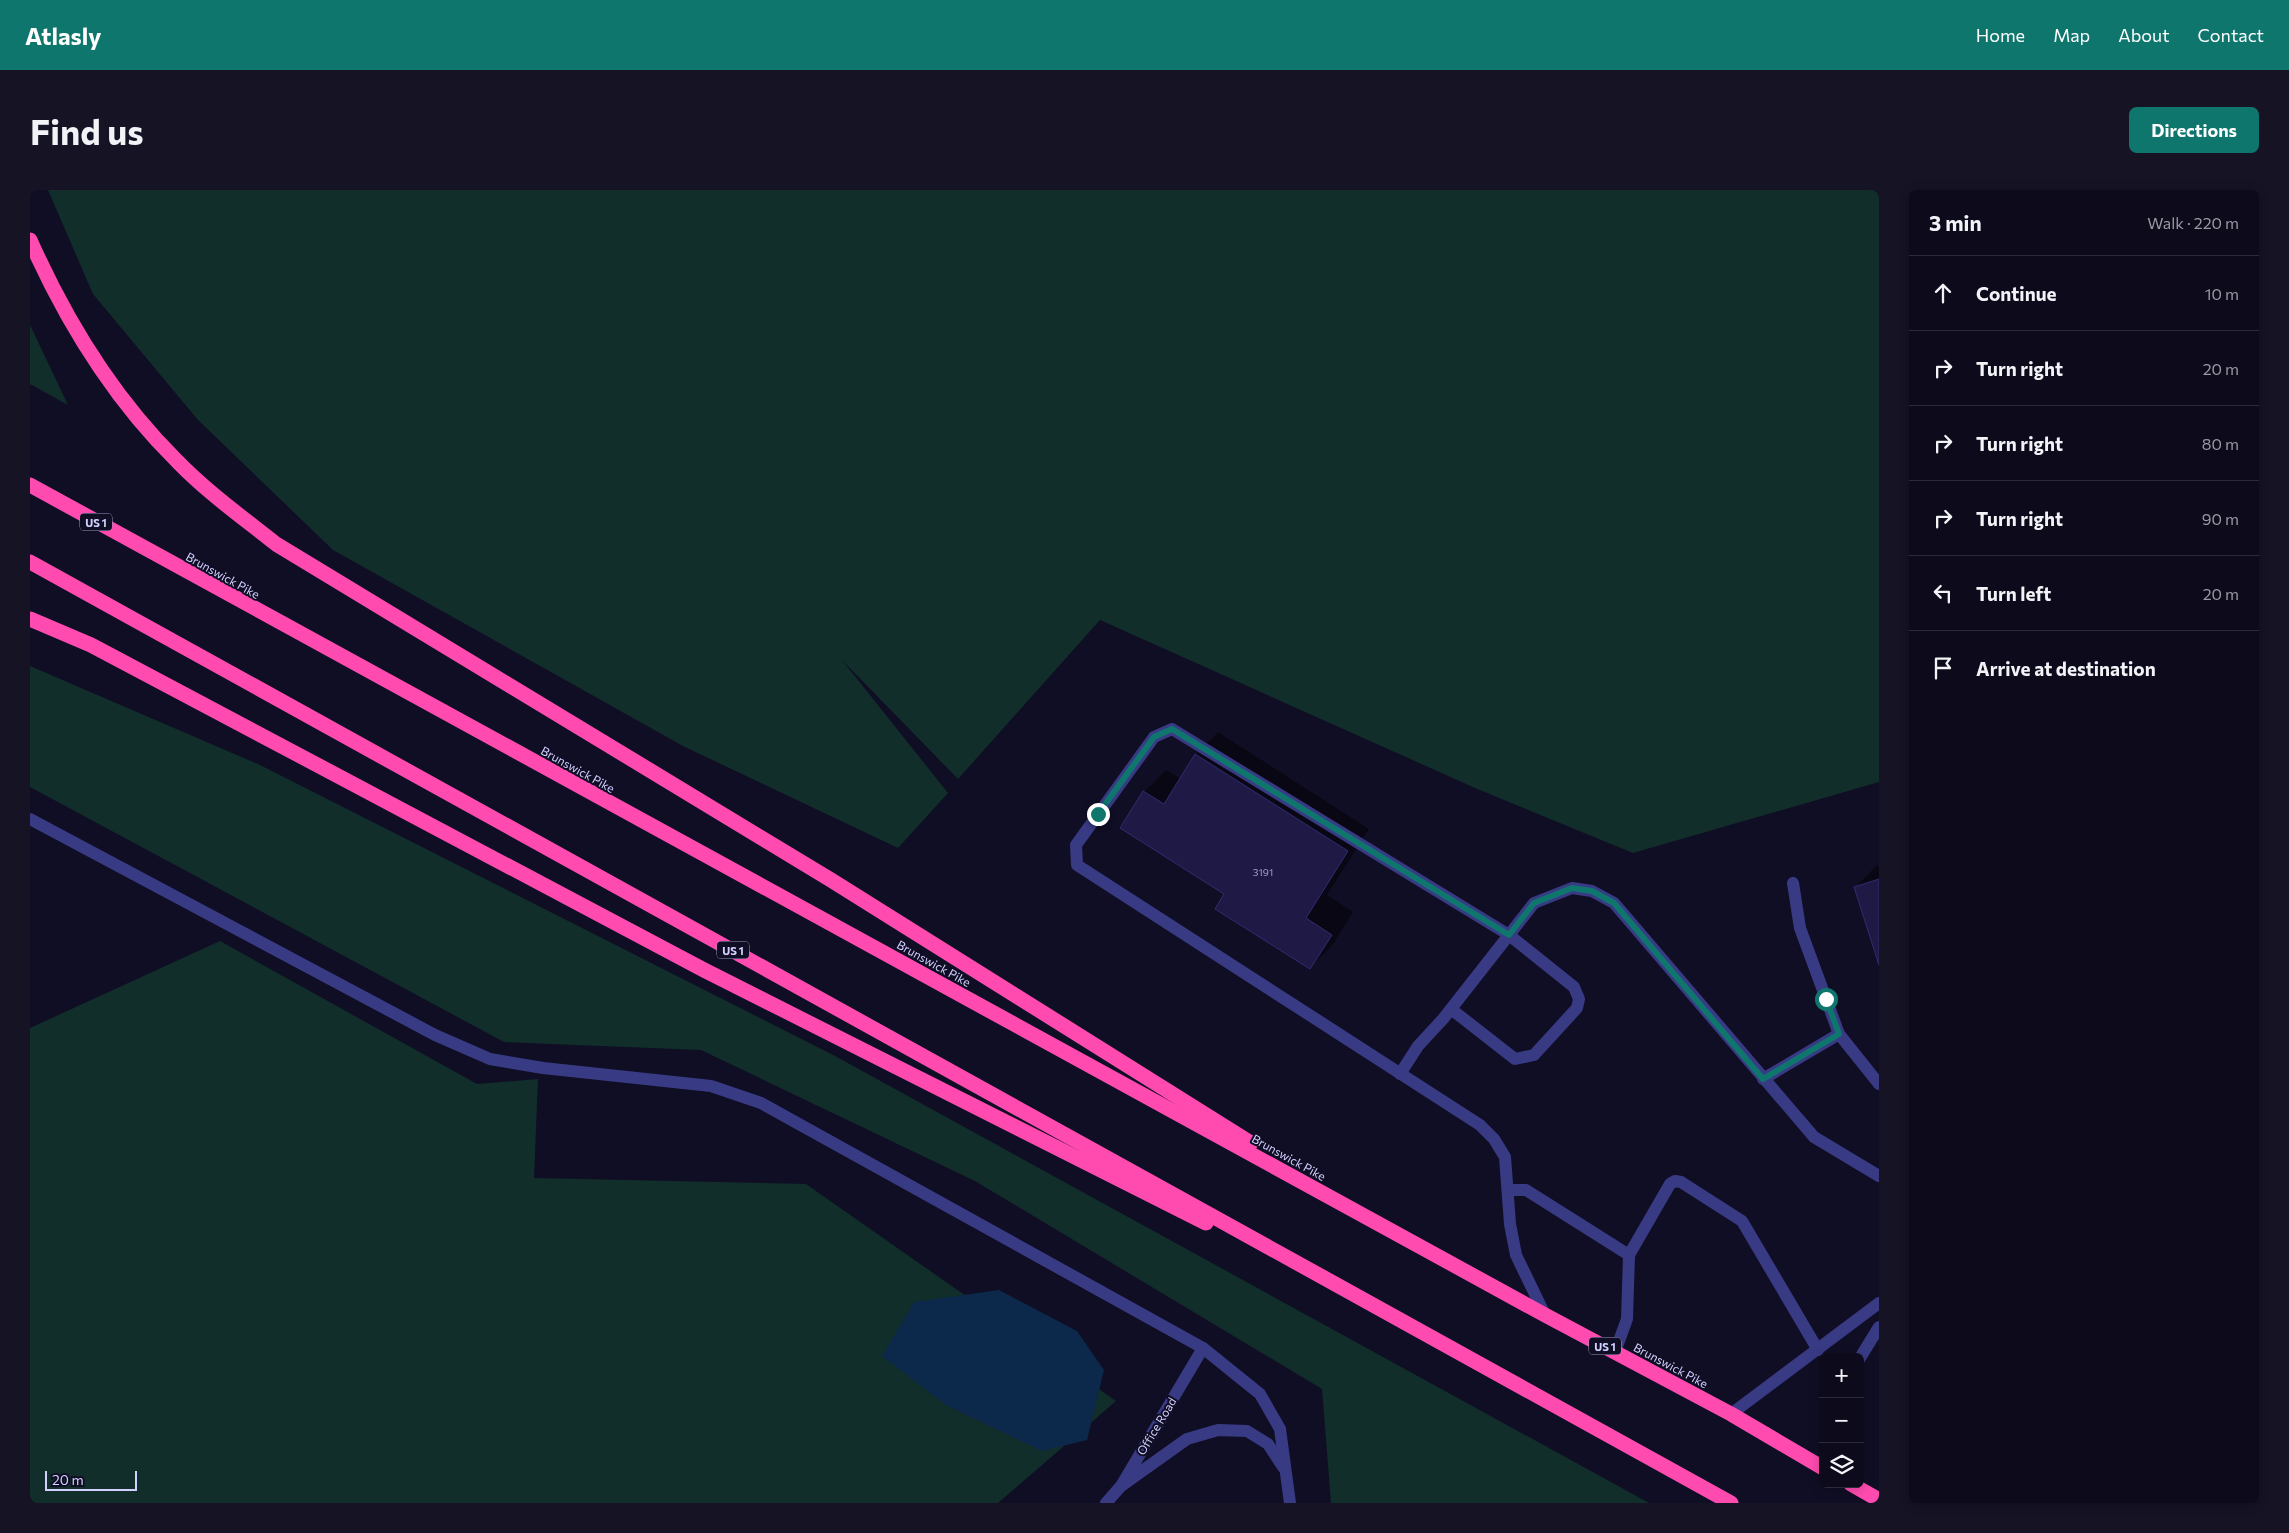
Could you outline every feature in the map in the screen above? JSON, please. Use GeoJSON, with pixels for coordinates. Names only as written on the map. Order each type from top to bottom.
{"type":"FeatureCollection","features":[{"type":"Feature","properties":{"kind":"highway"},"geometry":{"type":"LineString","coordinates":[[30,240],[50,286],[86,348],[128,406],[183,467],[220,501],[276,544],[831,880],[1386,1227]]}},
{"type":"Feature","properties":{"kind":"highway","name":"Brunswick Pike"},"geometry":{"type":"LineString","coordinates":[[30,485],[1545,1315],[1731,1414],[1819,1466]]}},
{"type":"Feature","properties":{"kind":"highway","name":"US 1"},"geometry":{"type":"LineString","coordinates":[[30,562],[1731,1503]]}},
{"type":"Feature","properties":{"kind":"highway"},"geometry":{"type":"LineString","coordinates":[[30,619],[90,645],[704,970],[1435,1338]]}},
{"type":"Feature","properties":{"kind":"highway"},"geometry":{"type":"LineString","coordinates":[[1859,1488],[1879,1500]]}},
{"type":"Feature","properties":{"kind":"lane"},"geometry":{"type":"LineString","coordinates":[[1451,1009],[1515,1059],[1534,1054],[1577,1008],[1579,999],[1574,988],[1509,935],[1172,729],[1154,737],[1076,845],[1076,865],[1480,1125],[1494,1139],[1505,1157],[1510,1224],[1516,1255],[1545,1315]]}},
{"type":"Feature","properties":{"kind":"lane"},"geometry":{"type":"LineString","coordinates":[[30,819],[426,1030],[490,1059],[544,1068],[711,1086],[761,1103],[1203,1348],[1260,1394],[1280,1429],[1290,1503]]}},
{"type":"Feature","properties":{"kind":"lane"},"geometry":{"type":"LineString","coordinates":[[1793,883],[1800,928],[1839,1034],[1879,1084]]}},
{"type":"Feature","properties":{"kind":"lane"},"geometry":{"type":"LineString","coordinates":[[1400,1074],[1418,1046],[1451,1009],[1534,903],[1572,888],[1592,891],[1614,903],[1814,1137],[1879,1176]]}},
{"type":"Feature","properties":{"kind":"lane"},"geometry":{"type":"LineString","coordinates":[[1763,1079],[1839,1034]]}},
{"type":"Feature","properties":{"kind":"lane"},"geometry":{"type":"LineString","coordinates":[[1615,1352],[1627,1319],[1629,1256],[1670,1184],[1675,1181],[1681,1182],[1742,1221],[1818,1350]]}},
{"type":"Feature","properties":{"kind":"lane"},"geometry":{"type":"LineString","coordinates":[[1508,1190],[1526,1190],[1629,1256]]}},
{"type":"Feature","properties":{"kind":"lane"},"geometry":{"type":"LineString","coordinates":[[1731,1414],[1879,1303]]}},
{"type":"Feature","properties":{"kind":"lane"},"geometry":{"type":"LineString","coordinates":[[1863,1353],[1879,1327]]}},
{"type":"Feature","properties":{"kind":"lane","name":"Office Road"},"geometry":{"type":"LineString","coordinates":[[1106,1503],[1120,1486],[1203,1348]]}},
{"type":"Feature","properties":{"kind":"lane"},"geometry":{"type":"LineString","coordinates":[[1120,1486],[1187,1439],[1218,1430],[1247,1431],[1268,1444],[1279,1458],[1287,1475]]}},
{"type":"Feature","properties":{"kind":"green space"},"geometry":{"type":"Polygon","coordinates":[[[48,190],[1879,190],[1879,782],[1633,853],[1475,788],[1100,620],[958,779],[842,660],[948,793],[898,848],[683,746],[333,550],[198,420],[93,294],[48,190]]]}},
{"type":"Feature","properties":{"kind":"green space"},"geometry":{"type":"Polygon","coordinates":[[[30,325],[68,405],[30,384],[30,325]]]}},
{"type":"Feature","properties":{"kind":"green space"},"geometry":{"type":"Polygon","coordinates":[[[30,666],[258,764],[835,1056],[1649,1503],[1331,1503],[1322,1389],[975,1181],[701,1050],[504,1042],[30,787],[30,666]]]}},
{"type":"Feature","properties":{"kind":"green space"},"geometry":{"type":"Polygon","coordinates":[[[220,941],[477,1084],[538,1079],[534,1178],[806,1184],[1116,1401],[998,1503],[30,1503],[30,1028],[220,941]]]}},
{"type":"Feature","properties":{"kind":"water"},"geometry":{"type":"Polygon","coordinates":[[[999,1290],[1077,1331],[1104,1370],[1087,1440],[1042,1451],[946,1405],[882,1356],[914,1302],[999,1290]]]}},
{"type":"Feature","properties":{"kind":"building"},"geometry":{"type":"Polygon","coordinates":[[[1195,754],[1348,851],[1306,918],[1332,935],[1310,969],[1215,909],[1224,894],[1120,828],[1143,791],[1164,804],[1195,754]]]}},
{"type":"Feature","properties":{"kind":"building"},"geometry":{"type":"Polygon","coordinates":[[[1879,879],[1879,965],[1854,887],[1879,879]]]}},
{"type":"Feature","properties":{"kind":"route"},"geometry":{"type":"LineString","coordinates":[[1098,814],[1154,737],[1172,729],[1509,935],[1534,903],[1572,888],[1592,891],[1614,903],[1763,1079],[1839,1034],[1826,999]]}}]}
